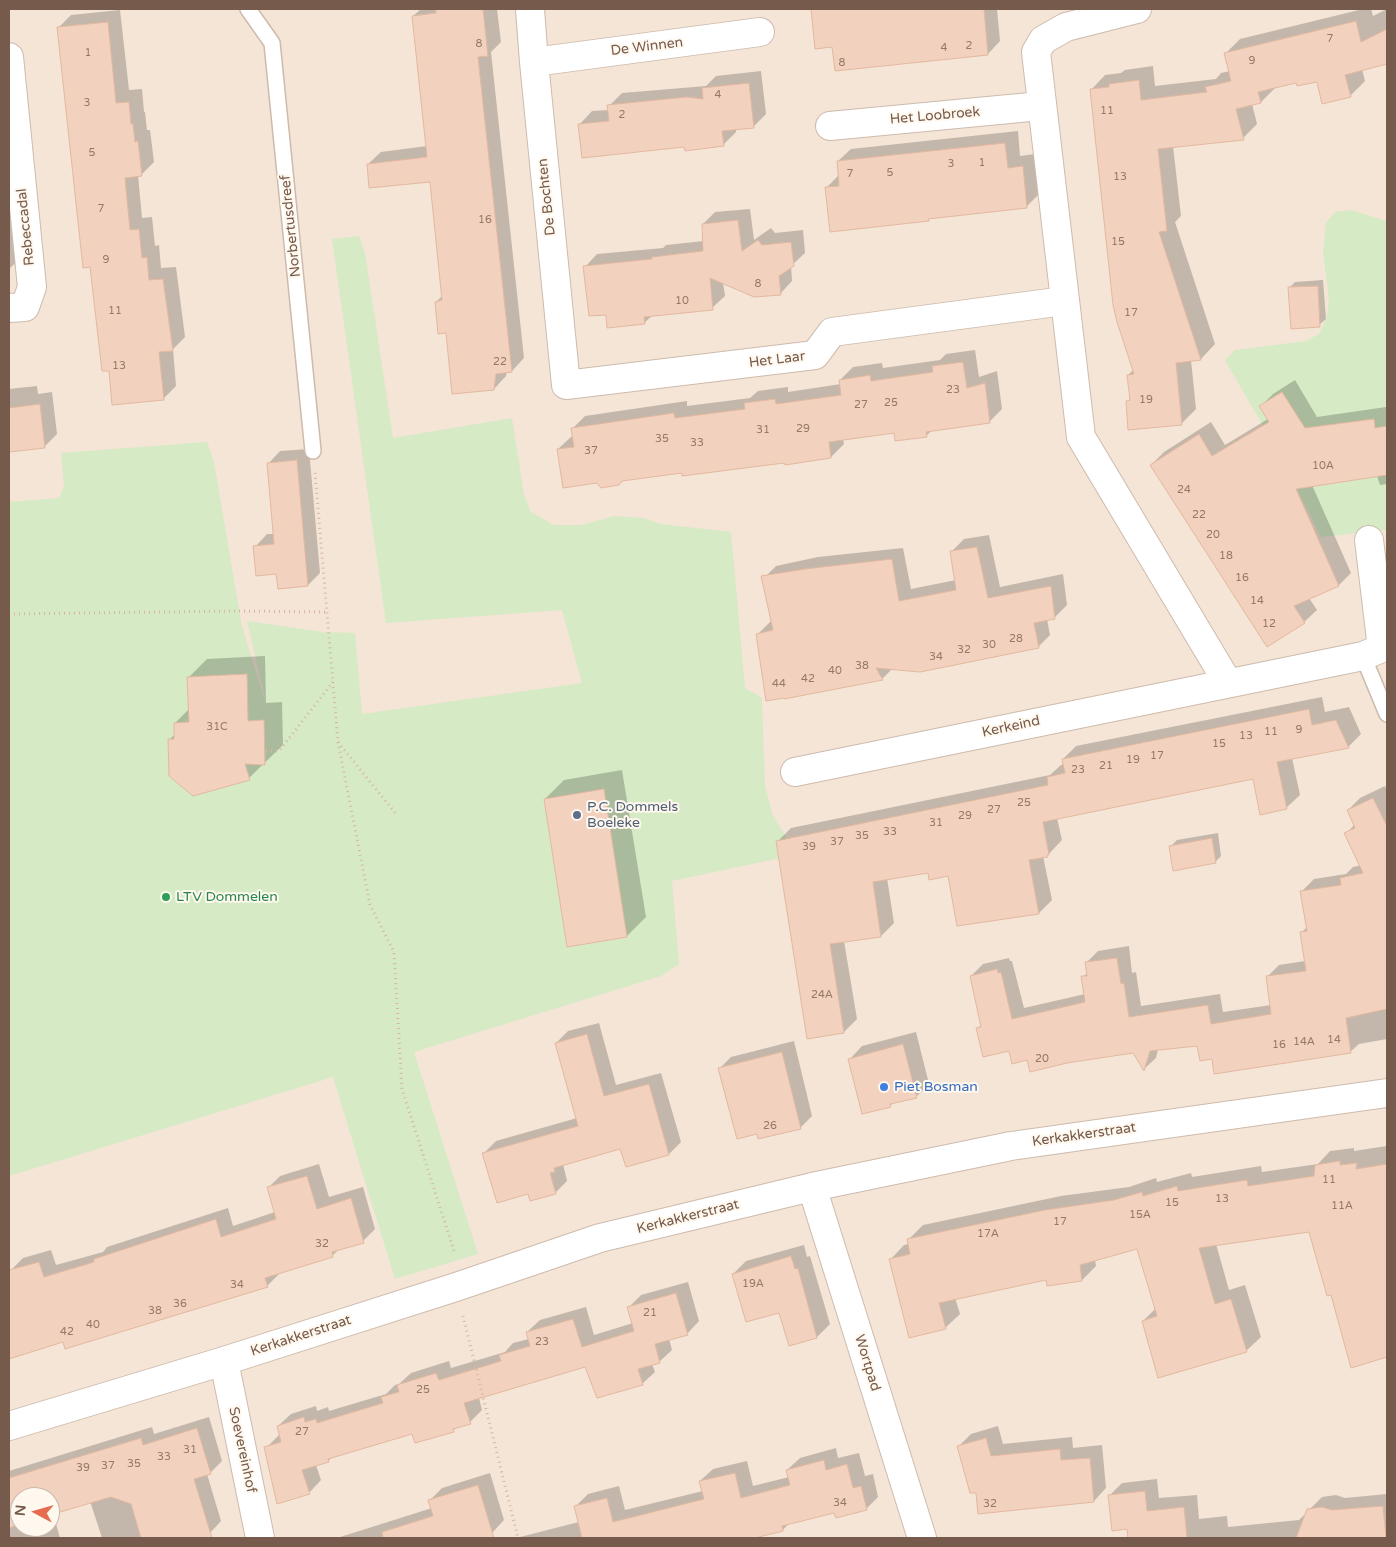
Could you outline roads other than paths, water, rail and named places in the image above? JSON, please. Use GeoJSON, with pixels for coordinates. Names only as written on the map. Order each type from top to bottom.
{"type":"FeatureCollection","features":[{"type":"Feature","properties":{"kind":"street","name":"De Bochten"},"geometry":{"type":"LineString","coordinates":[[530,9],[566,385]]}},
{"type":"Feature","properties":{"kind":"street"},"geometry":{"type":"LineString","coordinates":[[1137,9],[1066,27],[1043,40],[1036,52],[1081,437],[1228,683]]}},
{"type":"Feature","properties":{"kind":"street","name":"De Winnen"},"geometry":{"type":"LineString","coordinates":[[534,62],[760,32]]}},
{"type":"Feature","properties":{"kind":"street","name":"Rebeccadal"},"geometry":{"type":"LineString","coordinates":[[9,57],[32,286],[17,308]]}},
{"type":"Feature","properties":{"kind":"street","name":"Het Loobroek"},"geometry":{"type":"LineString","coordinates":[[830,126],[1041,106]]}},
{"type":"Feature","properties":{"kind":"street","name":"Het Laar"},"geometry":{"type":"LineString","coordinates":[[566,385],[815,355],[832,332],[1064,301]]}},
{"type":"Feature","properties":{"kind":"street","name":"Kerkeind"},"geometry":{"type":"LineString","coordinates":[[795,772],[1363,656],[1382,648],[1370,540]]}},
{"type":"Feature","properties":{"kind":"street","name":"Kerkakkerstraat"},"geometry":{"type":"LineString","coordinates":[[9,1426],[224,1361],[600,1238],[812,1188],[1011,1146],[1387,1092]]}},
{"type":"Feature","properties":{"kind":"street","name":"Wortpad"},"geometry":{"type":"LineString","coordinates":[[812,1188],[922,1538]]}},
{"type":"Feature","properties":{"kind":"street","name":"Soevereinhof"},"geometry":{"type":"LineString","coordinates":[[224,1361],[257,1537]]}},
{"type":"Feature","properties":{"kind":"lane","name":"Norbertusdreef"},"geometry":{"type":"LineString","coordinates":[[248,9],[272,43],[313,450]]}},
{"type":"Feature","properties":{"kind":"lane"},"geometry":{"type":"LineString","coordinates":[[1363,656],[1387,714]]}},
{"type":"Feature","properties":{"kind":"place","name":"P.C. Dommels Boeleke"},"geometry":{"type":"Point","coordinates":[577,815]}},
{"type":"Feature","properties":{"kind":"place","name":"LTV Dommelen"},"geometry":{"type":"Point","coordinates":[166,897]}},
{"type":"Feature","properties":{"kind":"place","name":"Piet Bosman"},"geometry":{"type":"Point","coordinates":[884,1087]}}]}
